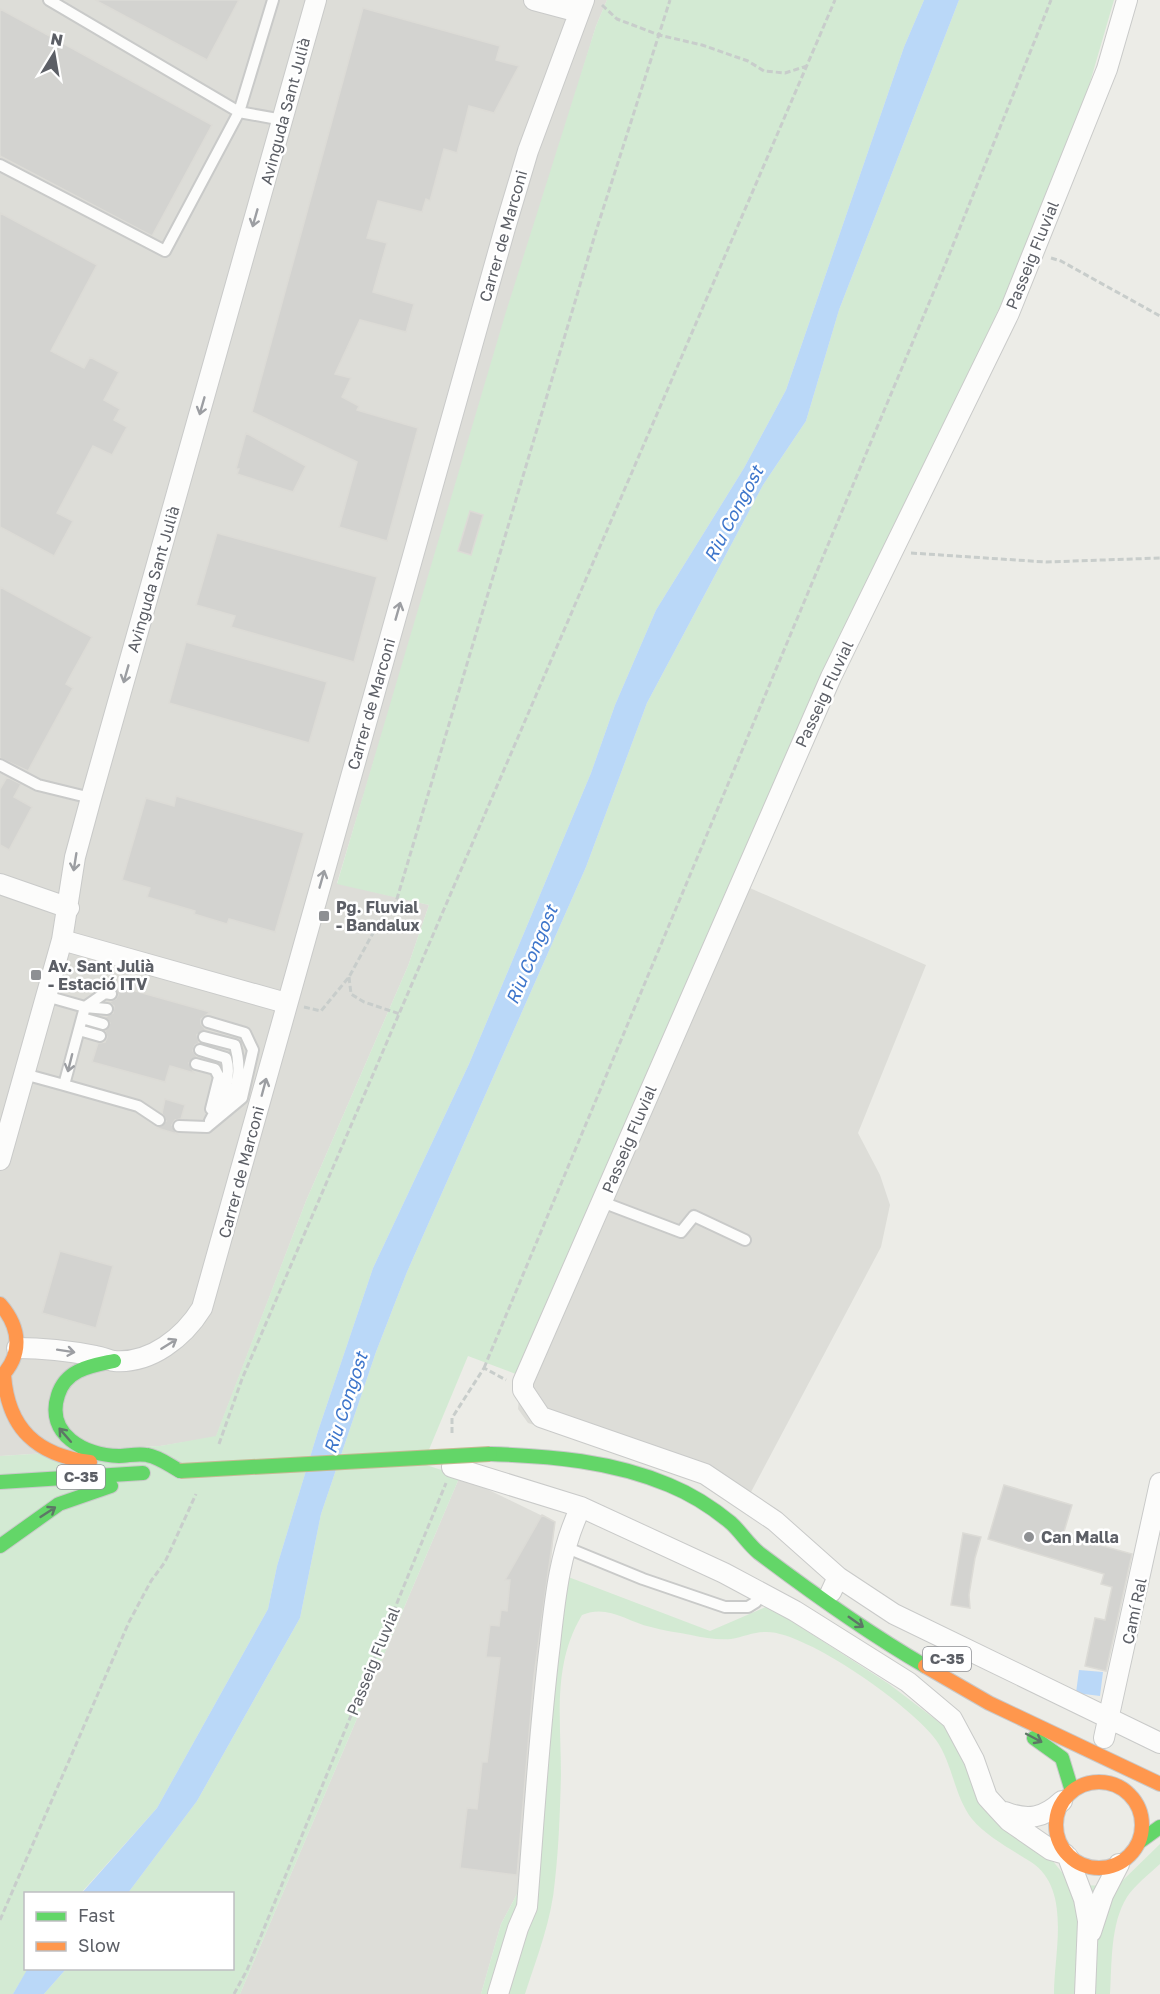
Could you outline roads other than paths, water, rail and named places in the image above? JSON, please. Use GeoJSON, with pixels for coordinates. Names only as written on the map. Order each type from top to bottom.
{"type":"FeatureCollection","features":[{"type":"Feature","properties":{"kind":"main road"},"geometry":{"type":"LineString","coordinates":[[0,1304],[15,1324],[17,1348],[10,1367],[2,1376],[6,1405],[11,1417],[29,1438],[45,1449],[79,1462],[96,1462],[117,1456],[147,1455],[180,1471]]}},
{"type":"Feature","properties":{"kind":"main road"},"geometry":{"type":"LineString","coordinates":[[114,1361],[74,1370],[60,1389],[54,1418],[68,1440],[77,1446],[117,1456]]}},
{"type":"Feature","properties":{"kind":"main road","name":"C-35"},"geometry":{"type":"LineString","coordinates":[[0,1482],[490,1454],[538,1454],[584,1460],[634,1472],[685,1494],[712,1509],[745,1534],[763,1542],[834,1585],[901,1634]]}},
{"type":"Feature","properties":{"kind":"main road"},"geometry":{"type":"LineString","coordinates":[[0,1546],[59,1504],[94,1491],[162,1472]]}},
{"type":"Feature","properties":{"kind":"main road","name":"C-35"},"geometry":{"type":"LineString","coordinates":[[745,1534],[757,1551],[821,1598],[915,1660],[989,1703],[1160,1784]]}},
{"type":"Feature","properties":{"kind":"main road"},"geometry":{"type":"LineString","coordinates":[[915,1660],[934,1682],[1056,1749],[1065,1760],[1067,1796]]}},
{"type":"Feature","properties":{"kind":"main road"},"geometry":{"type":"LineString","coordinates":[[978,1681],[984,1690],[1113,1755],[1125,1768],[1133,1779],[1143,1829],[1139,1842],[1134,1851],[1119,1864],[1092,1869],[1067,1855],[1058,1842],[1055,1828],[1056,1814],[1067,1796],[1110,1769],[1125,1768],[1143,1768],[1160,1775]]}},
{"type":"Feature","properties":{"kind":"main road"},"geometry":{"type":"LineString","coordinates":[[1091,1782],[1117,1785],[1136,1803]]}},
{"type":"Feature","properties":{"kind":"main road"},"geometry":{"type":"LineString","coordinates":[[1139,1842],[1160,1827]]}},
{"type":"Feature","properties":{"kind":"street","name":"Avinguda Sant Julià"},"geometry":{"type":"LineString","coordinates":[[0,1160],[62,940],[69,908],[75,857],[91,798],[316,0]]}},
{"type":"Feature","properties":{"kind":"street"},"geometry":{"type":"LineString","coordinates":[[534,0],[587,5]]}},
{"type":"Feature","properties":{"kind":"street","name":"Passeig Fluvial"},"geometry":{"type":"LineString","coordinates":[[834,1585],[775,1521],[705,1474],[541,1417],[523,1390],[523,1382],[831,677],[1004,323],[1107,69],[1127,0]]}},
{"type":"Feature","properties":{"kind":"street","name":"Carrer de Marconi"},"geometry":{"type":"LineString","coordinates":[[114,1361],[148,1355],[165,1347],[192,1324],[202,1308],[505,228],[528,151],[587,5]]}},
{"type":"Feature","properties":{"kind":"street"},"geometry":{"type":"LineString","coordinates":[[0,884],[69,908]]}},
{"type":"Feature","properties":{"kind":"street"},"geometry":{"type":"LineString","coordinates":[[62,940],[286,1003]]}},
{"type":"Feature","properties":{"kind":"street"},"geometry":{"type":"LineString","coordinates":[[17,1348],[47,1348],[114,1361]]}},
{"type":"Feature","properties":{"kind":"street"},"geometry":{"type":"LineString","coordinates":[[452,1467],[580,1507],[762,1592],[908,1682],[952,1719],[964,1739],[987,1797],[997,1808],[1009,1821],[1051,1850],[1067,1855],[1084,1899],[1089,1940]]}},
{"type":"Feature","properties":{"kind":"street","name":"Camí Ral"},"geometry":{"type":"LineString","coordinates":[[1105,1733],[1160,1483]]}},
{"type":"Feature","properties":{"kind":"street"},"geometry":{"type":"LineString","coordinates":[[498,1994],[518,1928],[527,1907],[543,1699],[554,1612],[565,1546],[580,1507]]}},
{"type":"Feature","properties":{"kind":"street"},"geometry":{"type":"LineString","coordinates":[[834,1585],[894,1614],[1105,1733],[1160,1743]]}},
{"type":"Feature","properties":{"kind":"street"},"geometry":{"type":"LineString","coordinates":[[997,1808],[1018,1817],[1032,1818],[1052,1810],[1067,1796]]}},
{"type":"Feature","properties":{"kind":"street"},"geometry":{"type":"LineString","coordinates":[[1084,1994],[1089,1940],[1103,1895],[1119,1864]]}},
{"type":"Feature","properties":{"kind":"lane"},"geometry":{"type":"LineString","coordinates":[[49,0],[239,112],[283,120]]}},
{"type":"Feature","properties":{"kind":"lane"},"geometry":{"type":"LineString","coordinates":[[0,165],[165,251],[239,112],[273,0]]}},
{"type":"Feature","properties":{"kind":"lane"},"geometry":{"type":"LineString","coordinates":[[0,765],[38,784],[91,798]]}},
{"type":"Feature","properties":{"kind":"lane"},"geometry":{"type":"LineString","coordinates":[[64,1085],[85,1007],[105,993],[111,994]]}},
{"type":"Feature","properties":{"kind":"lane"},"geometry":{"type":"LineString","coordinates":[[46,996],[85,1007],[107,1009]]}},
{"type":"Feature","properties":{"kind":"lane"},"geometry":{"type":"LineString","coordinates":[[82,1018],[103,1024]]}},
{"type":"Feature","properties":{"kind":"lane"},"geometry":{"type":"LineString","coordinates":[[179,1126],[207,1127],[242,1098],[253,1050],[245,1033],[208,1022]]}},
{"type":"Feature","properties":{"kind":"lane"},"geometry":{"type":"LineString","coordinates":[[79,1030],[100,1036]]}},
{"type":"Feature","properties":{"kind":"lane"},"geometry":{"type":"LineString","coordinates":[[204,1037],[235,1045],[240,1063],[233,1096],[207,1127]]}},
{"type":"Feature","properties":{"kind":"lane"},"geometry":{"type":"LineString","coordinates":[[200,1050],[226,1058],[230,1069],[224,1094],[207,1127]]}},
{"type":"Feature","properties":{"kind":"lane"},"geometry":{"type":"LineString","coordinates":[[196,1064],[215,1069],[219,1077],[207,1127]]}},
{"type":"Feature","properties":{"kind":"lane"},"geometry":{"type":"LineString","coordinates":[[24,1074],[138,1106],[159,1120]]}},
{"type":"Feature","properties":{"kind":"lane"},"geometry":{"type":"LineString","coordinates":[[602,1202],[681,1232],[694,1216],[745,1240]]}},
{"type":"Feature","properties":{"kind":"lane"},"geometry":{"type":"LineString","coordinates":[[565,1546],[643,1579],[725,1607],[748,1607],[756,1602],[762,1592]]}},
{"type":"Feature","properties":{"kind":"water","name":"Riu Congost"},"geometry":{"type":"Polygon","coordinates":[[[924,0],[959,0],[839,310],[806,421],[763,485],[647,703],[586,867],[407,1272],[376,1352],[321,1514],[300,1618],[197,1801],[129,1892],[83,1892],[157,1808],[268,1609],[277,1566],[318,1431],[373,1268],[469,1064],[591,773],[615,705],[656,610],[744,468],[786,390],[904,47],[924,0]]]}},
{"type":"Feature","properties":{"kind":"water"},"geometry":{"type":"Polygon","coordinates":[[[1079,1670],[1103,1672],[1100,1696],[1076,1693],[1079,1670]]]}},
{"type":"Feature","properties":{"kind":"water"},"geometry":{"type":"Polygon","coordinates":[[[27,1970],[65,1970],[44,1994],[13,1994],[27,1970]]]}},
{"type":"Feature","properties":{"kind":"place","name":"Pg. Fluvial - Bandalux"},"geometry":{"type":"Point","coordinates":[324,916]}},
{"type":"Feature","properties":{"kind":"place","name":"Av. Sant Julià - Estació ITV"},"geometry":{"type":"Point","coordinates":[36,975]}},
{"type":"Feature","properties":{"kind":"place","name":"Can Malla"},"geometry":{"type":"Point","coordinates":[1029,1537]}}]}
